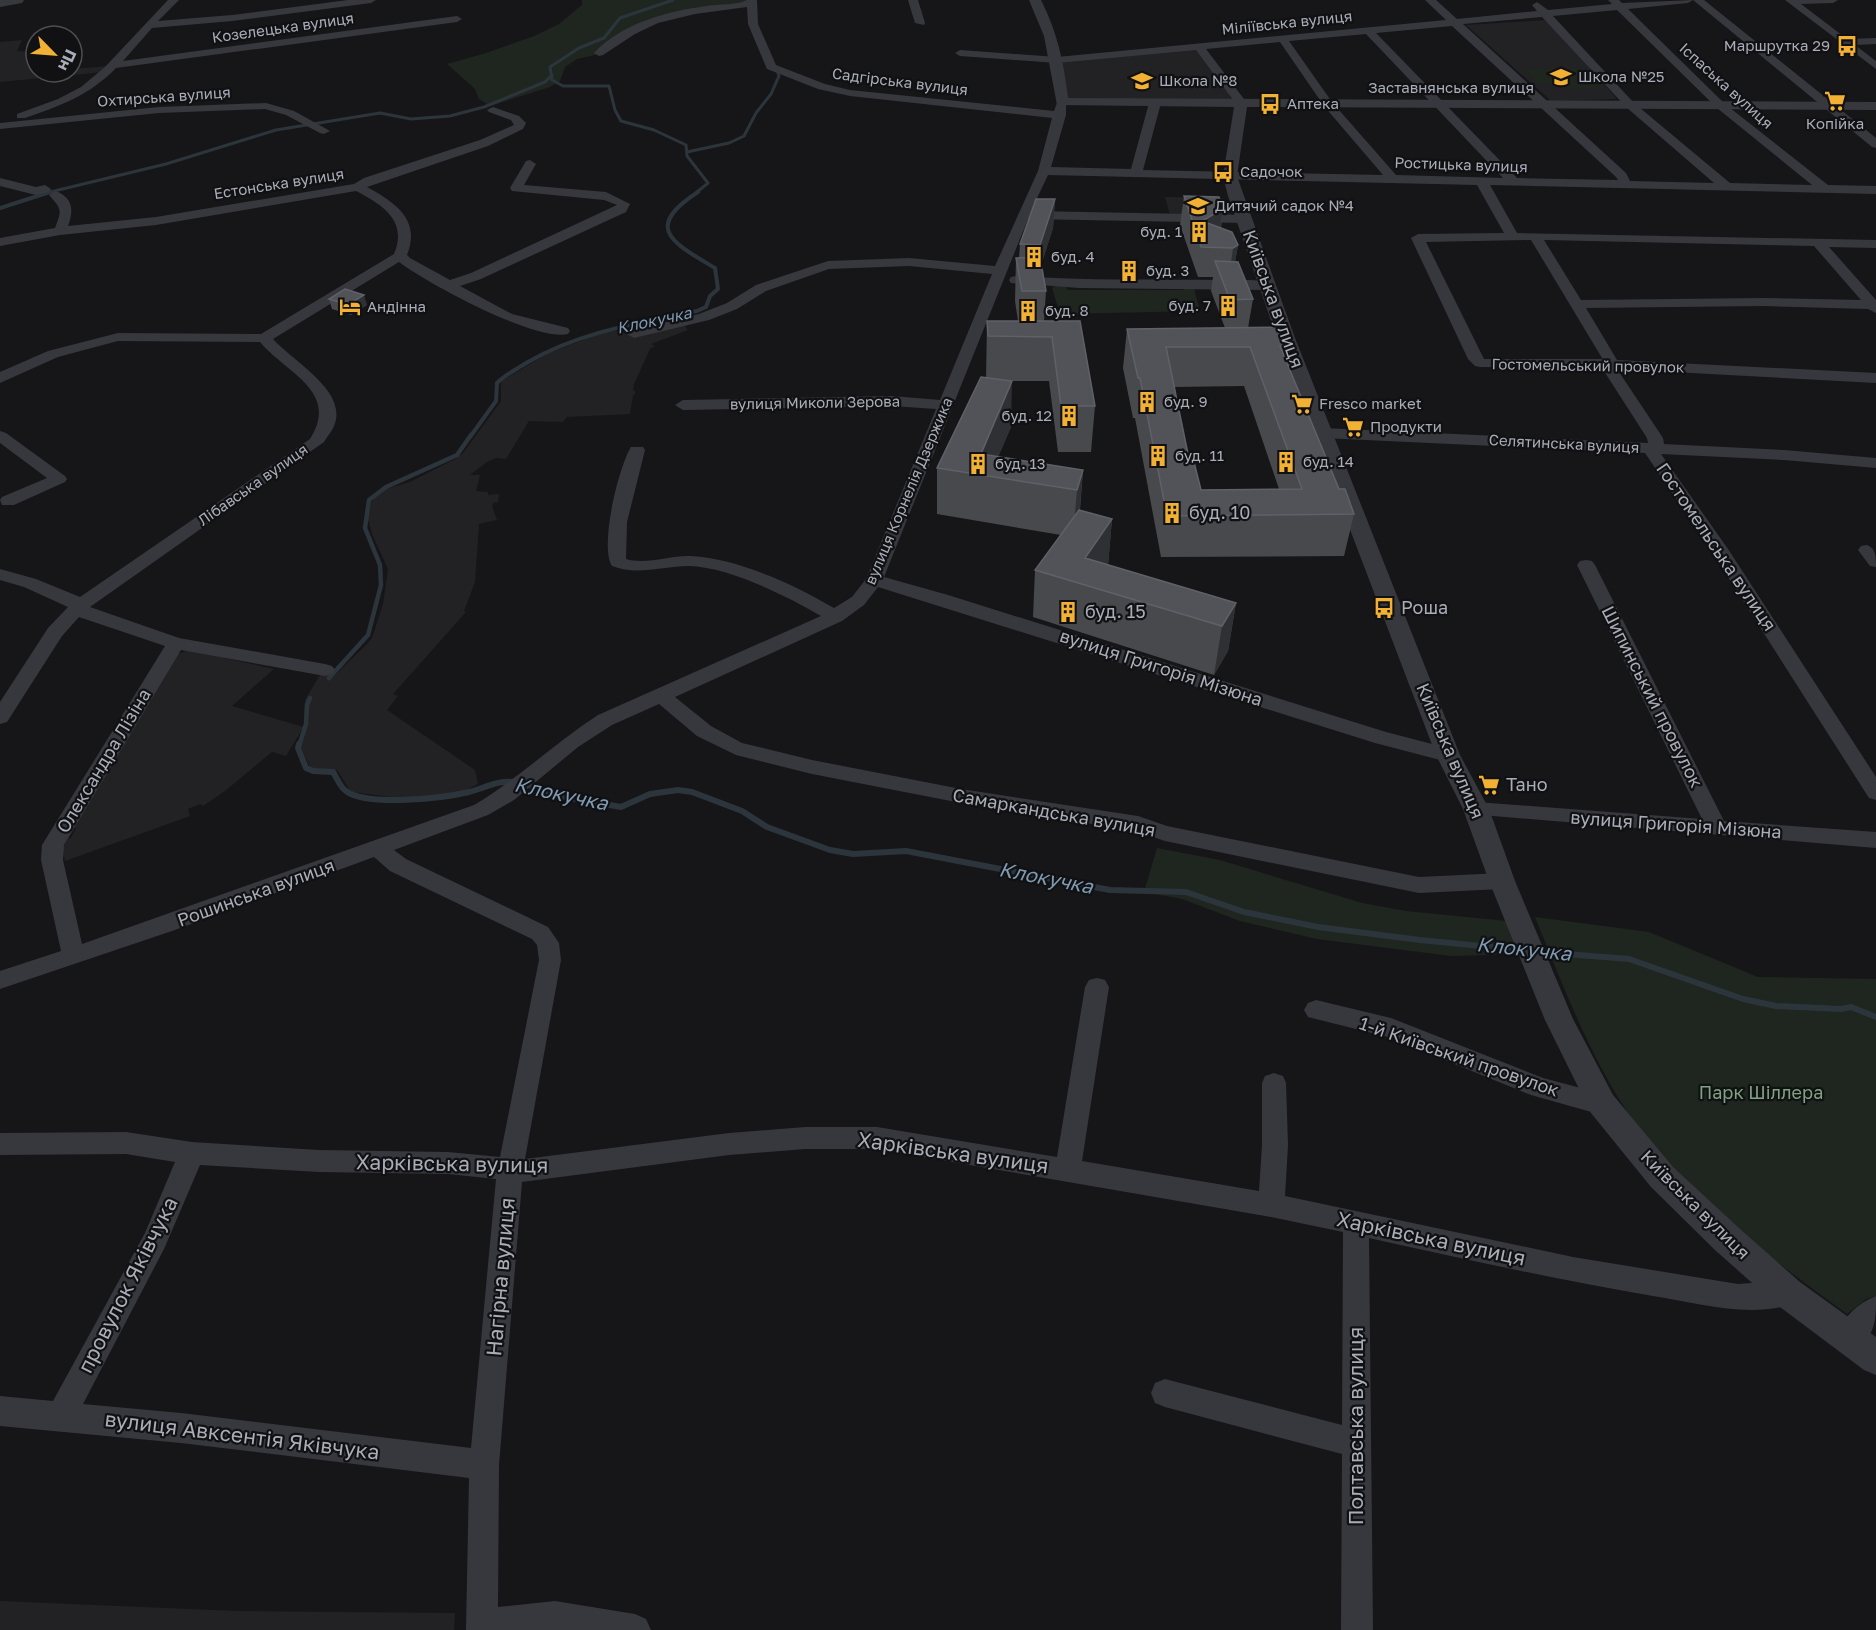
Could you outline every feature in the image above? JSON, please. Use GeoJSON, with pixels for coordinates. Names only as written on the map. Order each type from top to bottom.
{"type":"FeatureCollection","features":[{"type":"Feature","properties":{"kind":"street"},"geometry":{"type":"LineString","coordinates":[[0,3],[18,0]]}},
{"type":"Feature","properties":{"kind":"street"},"geometry":{"type":"LineString","coordinates":[[0,124],[75,95],[95,82],[114,65],[148,25],[174,0]]}},
{"type":"Feature","properties":{"kind":"street"},"geometry":{"type":"LineString","coordinates":[[148,25],[232,18],[371,0]]}},
{"type":"Feature","properties":{"kind":"street"},"geometry":{"type":"LineString","coordinates":[[913,0],[920,23]]}},
{"type":"Feature","properties":{"kind":"street","name":"вулиця Корнелія Дзержика"},"geometry":{"type":"LineString","coordinates":[[507,795],[571,742],[605,720],[836,617],[858,601],[874,580],[1001,275],[1023,215],[1044,171],[1061,108],[1057,60],[1042,13],[1035,0]]}},
{"type":"Feature","properties":{"kind":"street"},"geometry":{"type":"LineString","coordinates":[[1430,0],[1622,176],[1626,186]]}},
{"type":"Feature","properties":{"kind":"street"},"geometry":{"type":"LineString","coordinates":[[1533,0],[1630,105],[1727,187]]}},
{"type":"Feature","properties":{"kind":"street","name":"Міліївська вулиця"},"geometry":{"type":"LineString","coordinates":[[960,53],[1057,60],[1544,13],[1616,3],[1688,0]]}},
{"type":"Feature","properties":{"kind":"street"},"geometry":{"type":"LineString","coordinates":[[1698,0],[1876,144]]}},
{"type":"Feature","properties":{"kind":"street"},"geometry":{"type":"LineString","coordinates":[[1791,1],[1833,0]]}},
{"type":"Feature","properties":{"kind":"street"},"geometry":{"type":"LineString","coordinates":[[1791,1],[1876,66]]}},
{"type":"Feature","properties":{"kind":"street","name":"Садгірська вулиця"},"geometry":{"type":"LineString","coordinates":[[599,53],[637,29],[662,18],[751,2],[753,24],[771,67],[822,87],[922,101],[1061,108]]}},
{"type":"Feature","properties":{"kind":"street","name":"Іспаська вулиця"},"geometry":{"type":"LineString","coordinates":[[1616,3],[1721,106],[1825,189]]}},
{"type":"Feature","properties":{"kind":"street","name":"Козелецька вулиця"},"geometry":{"type":"LineString","coordinates":[[114,65],[457,19]]}},
{"type":"Feature","properties":{"kind":"street"},"geometry":{"type":"LineString","coordinates":[[1367,29],[1515,183]]}},
{"type":"Feature","properties":{"kind":"street"},"geometry":{"type":"LineString","coordinates":[[1282,38],[1328,104],[1393,179]]}},
{"type":"Feature","properties":{"kind":"street"},"geometry":{"type":"LineString","coordinates":[[1845,42],[1876,41]]}},
{"type":"Feature","properties":{"kind":"street"},"geometry":{"type":"LineString","coordinates":[[1199,47],[1241,103]]}},
{"type":"Feature","properties":{"kind":"street"},"geometry":{"type":"LineString","coordinates":[[1136,173],[1155,103]]}},
{"type":"Feature","properties":{"kind":"street","name":"Заставнянська вулиця"},"geometry":{"type":"LineString","coordinates":[[1061,108],[1155,103],[1876,106]]}},
{"type":"Feature","properties":{"kind":"street","name":"Київська вулиця"},"geometry":{"type":"LineString","coordinates":[[1241,103],[1230,176],[1267,286],[1449,755],[1476,809],[1502,881],[1559,1020],[1602,1104],[1662,1177],[1788,1293],[1876,1358]]}},
{"type":"Feature","properties":{"kind":"street","name":"Охтирська вулиця"},"geometry":{"type":"LineString","coordinates":[[0,124],[159,110],[266,106],[310,123],[324,131]]}},
{"type":"Feature","properties":{"kind":"street","name":"Естонська вулиця"},"geometry":{"type":"LineString","coordinates":[[0,242],[60,231],[156,221],[358,187],[368,181],[484,143],[519,127],[520,123],[515,117],[493,110]]}},
{"type":"Feature","properties":{"kind":"street"},"geometry":{"type":"LineString","coordinates":[[449,285],[476,276],[621,209],[624,204],[606,196],[516,188],[530,164]]}},
{"type":"Feature","properties":{"kind":"street","name":"Ростицька вулиця"},"geometry":{"type":"LineString","coordinates":[[1044,171],[1876,190]]}},
{"type":"Feature","properties":{"kind":"street"},"geometry":{"type":"LineString","coordinates":[[0,182],[50,192],[64,202],[67,212],[60,231]]}},
{"type":"Feature","properties":{"kind":"street"},"geometry":{"type":"LineString","coordinates":[[1482,182],[1513,237]]}},
{"type":"Feature","properties":{"kind":"street"},"geometry":{"type":"LineString","coordinates":[[0,378],[52,354],[118,337],[264,338],[400,256],[405,243],[406,230],[385,203],[358,187]]}},
{"type":"Feature","properties":{"kind":"street"},"geometry":{"type":"LineString","coordinates":[[1023,215],[1244,219]]}},
{"type":"Feature","properties":{"kind":"street","name":"Гостомельський провулок"},"geometry":{"type":"LineString","coordinates":[[1876,244],[1536,237],[1418,238],[1475,359],[1489,364],[1610,364],[1876,378]]}},
{"type":"Feature","properties":{"kind":"street","name":"Гостомельська вулиця"},"geometry":{"type":"LineString","coordinates":[[1536,237],[1609,358],[1610,371],[1655,438],[1656,444],[1650,449],[1719,549],[1876,793]]}},
{"type":"Feature","properties":{"kind":"street"},"geometry":{"type":"LineString","coordinates":[[1818,243],[1875,307]]}},
{"type":"Feature","properties":{"kind":"street"},"geometry":{"type":"LineString","coordinates":[[400,256],[405,261],[507,317],[563,331]]}},
{"type":"Feature","properties":{"kind":"street"},"geometry":{"type":"LineString","coordinates":[[634,334],[704,317],[732,306],[761,288],[828,265],[909,262],[1056,284],[1209,282],[1267,286]]}},
{"type":"Feature","properties":{"kind":"street"},"geometry":{"type":"LineString","coordinates":[[1576,304],[1763,302],[1875,307]]}},
{"type":"Feature","properties":{"kind":"street","name":"Лібавська вулиця"},"geometry":{"type":"LineString","coordinates":[[0,717],[55,632],[79,606],[316,442],[324,433],[330,417],[329,405],[316,385],[270,347],[264,338]]}},
{"type":"Feature","properties":{"kind":"street","name":"вулиця Миколи Зерова"},"geometry":{"type":"LineString","coordinates":[[683,405],[892,401],[947,405]]}},
{"type":"Feature","properties":{"kind":"street","name":"Селятинська вулиця"},"geometry":{"type":"LineString","coordinates":[[1323,433],[1876,463]]}},
{"type":"Feature","properties":{"kind":"street"},"geometry":{"type":"LineString","coordinates":[[0,436],[59,479],[8,501]]}},
{"type":"Feature","properties":{"kind":"street"},"geometry":{"type":"LineString","coordinates":[[637,450],[627,477],[616,546],[618,562],[628,566],[689,561],[723,565],[804,598],[836,617]]}},
{"type":"Feature","properties":{"kind":"street","name":"Шипинський провулок"},"geometry":{"type":"LineString","coordinates":[[1586,565],[1717,828]]}},
{"type":"Feature","properties":{"kind":"street"},"geometry":{"type":"LineString","coordinates":[[0,574],[72,600],[86,614],[176,643],[325,670]]}},
{"type":"Feature","properties":{"kind":"street","name":"вулиця Григорія Мізюна"},"geometry":{"type":"LineString","coordinates":[[874,580],[1382,738],[1449,755]]}},
{"type":"Feature","properties":{"kind":"street","name":"Олександра Лізіна"},"geometry":{"type":"LineString","coordinates":[[73,955],[52,860],[54,845],[176,643]]}},
{"type":"Feature","properties":{"kind":"street","name":"Самаркандська вулиця"},"geometry":{"type":"LineString","coordinates":[[660,695],[704,731],[736,748],[812,767],[961,796],[1138,824],[1165,833],[1410,883],[1502,881]]}},
{"type":"Feature","properties":{"kind":"street","name":"Рошинська вулиця"},"geometry":{"type":"LineString","coordinates":[[0,980],[378,849],[481,810],[507,795]]}},
{"type":"Feature","properties":{"kind":"street","name":"вулиця Григорія Мізюна"},"geometry":{"type":"LineString","coordinates":[[1476,809],[1876,840]]}},
{"type":"Feature","properties":{"kind":"street","name":"Нагірна вулиця"},"geometry":{"type":"LineString","coordinates":[[378,849],[398,865],[540,933],[548,943],[550,960],[510,1170],[484,1465],[482,1628]]}},
{"type":"Feature","properties":{"kind":"street"},"geometry":{"type":"LineString","coordinates":[[1068,1169],[1097,987]]}},
{"type":"Feature","properties":{"kind":"street","name":"1-й Київський провулок"},"geometry":{"type":"LineString","coordinates":[[1316,1010],[1391,1029],[1540,1088],[1602,1104]]}},
{"type":"Feature","properties":{"kind":"street"},"geometry":{"type":"LineString","coordinates":[[1271,1205],[1275,1145],[1274,1083]]}},
{"type":"Feature","properties":{"kind":"street","name":"Харківська вулиця"},"geometry":{"type":"LineString","coordinates":[[0,1144],[126,1143],[192,1153],[319,1161],[448,1163],[510,1170],[536,1170],[729,1144],[805,1138],[877,1138],[1271,1205],[1561,1268],[1738,1297],[1788,1293]]}},
{"type":"Feature","properties":{"kind":"street","name":"провулок Яківчука"},"geometry":{"type":"LineString","coordinates":[[61,1416],[155,1240],[192,1153]]}},
{"type":"Feature","properties":{"kind":"street","name":"Полтавська вулиця"},"geometry":{"type":"LineString","coordinates":[[1356,1223],[1357,1630]]}},
{"type":"Feature","properties":{"kind":"street"},"geometry":{"type":"LineString","coordinates":[[1849,1337],[1876,1309]]}},
{"type":"Feature","properties":{"kind":"street"},"geometry":{"type":"LineString","coordinates":[[1165,1393],[1356,1443]]}},
{"type":"Feature","properties":{"kind":"street","name":"вулиця Авксентія Яківчука"},"geometry":{"type":"LineString","coordinates":[[0,1411],[181,1428],[484,1465]]}},
{"type":"Feature","properties":{"kind":"street"},"geometry":{"type":"LineString","coordinates":[[482,1628],[555,1617],[635,1630]]}},
{"type":"Feature","properties":{"kind":"shaded area","name":"Школа №25"},"geometry":{"type":"Polygon","coordinates":[[[1546,20],[1617,99],[1551,101],[1466,25],[1546,20]]]}},
{"type":"Feature","properties":{"kind":"shaded area"},"geometry":{"type":"Polygon","coordinates":[[[22,40],[17,51],[24,51],[24,80],[0,82],[0,42],[22,40]]]}},
{"type":"Feature","properties":{"kind":"shaded area","name":"Школа №8"},"geometry":{"type":"Polygon","coordinates":[[[1198,47],[1241,103],[1063,101],[1058,60],[1198,47]]]}},
{"type":"Feature","properties":{"kind":"shaded area"},"geometry":{"type":"Polygon","coordinates":[[[110,66],[104,72],[84,74],[84,68],[110,66]]]}},
{"type":"Feature","properties":{"kind":"shaded area","name":"Дитячий садок №4"},"geometry":{"type":"Polygon","coordinates":[[[1165,197],[1225,198],[1231,215],[1170,215],[1165,197]]]}},
{"type":"Feature","properties":{"kind":"shaded area"},"geometry":{"type":"Polygon","coordinates":[[[684,325],[688,330],[651,344],[655,346],[650,349],[634,384],[635,394],[630,414],[567,417],[563,422],[529,421],[506,459],[496,458],[487,462],[470,475],[480,475],[476,491],[488,492],[488,495],[499,494],[498,502],[493,503],[492,506],[497,520],[479,524],[475,582],[464,611],[466,612],[393,694],[398,696],[387,710],[475,770],[478,784],[464,791],[442,795],[401,798],[351,792],[337,770],[311,769],[300,746],[303,728],[286,756],[272,752],[203,806],[200,804],[188,809],[190,816],[65,861],[62,849],[71,838],[76,828],[74,827],[175,655],[189,650],[274,669],[232,706],[304,727],[305,700],[321,673],[335,675],[366,645],[372,638],[383,604],[388,569],[372,534],[368,519],[371,503],[377,495],[382,490],[410,482],[463,453],[501,401],[501,381],[549,353],[604,332],[630,329],[634,334],[684,325]]]}},
{"type":"Feature","properties":{"kind":"shaded area"},"geometry":{"type":"Polygon","coordinates":[[[0,1601],[237,1611],[455,1613],[454,1630],[0,1630],[0,1601]]]}},
{"type":"Feature","properties":{"kind":"green space"},"geometry":{"type":"Polygon","coordinates":[[[582,0],[752,0],[663,18],[599,54],[577,59],[565,67],[560,81],[550,87],[490,106],[479,99],[475,89],[447,64],[534,36],[559,24],[582,5],[582,0]]]}},
{"type":"Feature","properties":{"kind":"green space"},"geometry":{"type":"Polygon","coordinates":[[[1581,68],[1600,88],[1568,89],[1563,83],[1538,84],[1525,69],[1581,68]]]}},
{"type":"Feature","properties":{"kind":"green space"},"geometry":{"type":"Polygon","coordinates":[[[1065,286],[1068,290],[1184,290],[1183,286],[1194,289],[1200,311],[1060,314],[1052,288],[1065,286]]]}},
{"type":"Feature","properties":{"kind":"green space"},"geometry":{"type":"Polygon","coordinates":[[[1157,848],[1220,860],[1362,903],[1406,911],[1517,922],[1524,954],[1451,956],[1317,939],[1240,921],[1182,899],[1144,892],[1157,848]]]}},
{"type":"Feature","properties":{"kind":"green space","name":"Парк Шіллера"},"geometry":{"type":"Polygon","coordinates":[[[1535,917],[1649,932],[1758,977],[1876,979],[1876,1296],[1866,1299],[1847,1314],[1722,1217],[1666,1161],[1641,1131],[1606,1077],[1573,1009],[1535,917]]]}},
{"type":"Feature","properties":{"kind":"building"},"geometry":{"type":"Polygon","coordinates":[[[1184,196],[1219,197],[1223,209],[1202,221],[1232,232],[1238,245],[1233,248],[1201,247],[1184,196]]]}},
{"type":"Feature","properties":{"kind":"building"},"geometry":{"type":"Polygon","coordinates":[[[1036,199],[1055,199],[1040,245],[1020,244],[1036,199]]]}},
{"type":"Feature","properties":{"kind":"building"},"geometry":{"type":"Polygon","coordinates":[[[1040,257],[1046,291],[1022,291],[1016,258],[1040,257]]]}},
{"type":"Feature","properties":{"kind":"building"},"geometry":{"type":"Polygon","coordinates":[[[1215,261],[1238,262],[1253,299],[1230,300],[1215,261]]]}},
{"type":"Feature","properties":{"kind":"building"},"geometry":{"type":"Polygon","coordinates":[[[345,289],[364,295],[348,305],[329,299],[345,289]]]}},
{"type":"Feature","properties":{"kind":"building"},"geometry":{"type":"Polygon","coordinates":[[[987,321],[1080,321],[1095,406],[1061,406],[1052,337],[988,336],[987,321]]]}},
{"type":"Feature","properties":{"kind":"building"},"geometry":{"type":"Polygon","coordinates":[[[1287,327],[1293,346],[1280,346],[1339,489],[1345,489],[1354,514],[1167,516],[1140,378],[1138,378],[1127,329],[1287,327]],[[1166,347],[1188,454],[1192,454],[1201,490],[1302,489],[1250,347],[1166,347]]]}},
{"type":"Feature","properties":{"kind":"building"},"geometry":{"type":"Polygon","coordinates":[[[981,377],[1012,381],[981,454],[1083,470],[1077,490],[937,468],[981,377]]]}},
{"type":"Feature","properties":{"kind":"building"},"geometry":{"type":"Polygon","coordinates":[[[1079,510],[1112,519],[1085,558],[1236,603],[1222,626],[1035,570],[1079,510]]]}},
{"type":"Feature","properties":{"kind":"waterway","name":"Клокучка"},"geometry":{"type":"LineString","coordinates":[[551,76],[550,67],[579,48],[604,38],[620,18],[673,0]]}},
{"type":"Feature","properties":{"kind":"waterway"},"geometry":{"type":"LineString","coordinates":[[687,152],[729,143],[744,136],[756,113],[771,94],[779,76],[778,73]]}},
{"type":"Feature","properties":{"kind":"waterway"},"geometry":{"type":"LineString","coordinates":[[50,192],[166,164],[276,130],[380,113],[411,119],[450,116],[484,107],[545,82],[551,76]]}},
{"type":"Feature","properties":{"kind":"waterway","name":"Клокучка"},"geometry":{"type":"LineString","coordinates":[[551,76],[552,80],[563,86],[609,86],[615,110],[621,121],[654,130],[686,145],[687,156],[708,183],[696,193]]}},
{"type":"Feature","properties":{"kind":"waterway"},"geometry":{"type":"LineString","coordinates":[[0,208],[50,192]]}},
{"type":"Feature","properties":{"kind":"waterway","name":"Клокучка"},"geometry":{"type":"LineString","coordinates":[[470,437],[496,401],[497,383],[528,362],[589,336],[706,307],[710,296],[718,289],[715,268],[676,242],[670,234],[668,225],[671,216],[698,192]]}},
{"type":"Feature","properties":{"kind":"waterway","name":"Клокучка"},"geometry":{"type":"LineString","coordinates":[[329,678],[368,635],[381,585],[380,565],[365,528],[369,500],[386,487],[457,455],[471,435]]}},
{"type":"Feature","properties":{"kind":"waterway","name":"Клокучка"},"geometry":{"type":"LineString","coordinates":[[299,746],[306,724],[307,705],[310,698]]}},
{"type":"Feature","properties":{"kind":"waterway","name":"Клокучка"},"geometry":{"type":"LineString","coordinates":[[299,744],[298,748],[306,768],[313,771],[333,772],[346,791],[371,799],[406,800],[442,797],[469,792],[497,783],[514,782]]}},
{"type":"Feature","properties":{"kind":"waterway","name":"Клокучка"},"geometry":{"type":"LineString","coordinates":[[526,784],[554,795],[621,807],[650,794],[678,790],[692,792],[742,811],[767,827],[830,850],[853,854],[906,851],[1110,890],[1186,892],[1244,912],[1318,927],[1522,950]]}},
{"type":"Feature","properties":{"kind":"waterway","name":"Клокучка"},"geometry":{"type":"LineString","coordinates":[[1540,952],[1629,959],[1743,999],[1776,1006],[1841,1009],[1851,1007],[1876,1017]]}},
{"type":"Feature","properties":{"kind":"place","name":"Маршрутка 29"},"geometry":{"type":"Point","coordinates":[1847,46]}},
{"type":"Feature","properties":{"kind":"place","name":"Школа №25"},"geometry":{"type":"Point","coordinates":[1561,77]}},
{"type":"Feature","properties":{"kind":"place","name":"Школа №8"},"geometry":{"type":"Point","coordinates":[1142,81]}},
{"type":"Feature","properties":{"kind":"place","name":"Копійка"},"geometry":{"type":"Point","coordinates":[1835,101]}},
{"type":"Feature","properties":{"kind":"place","name":"Аптека"},"geometry":{"type":"Point","coordinates":[1270,104]}},
{"type":"Feature","properties":{"kind":"place","name":"Садочок"},"geometry":{"type":"Point","coordinates":[1223,172]}},
{"type":"Feature","properties":{"kind":"place","name":"Дитячий садок №4"},"geometry":{"type":"Point","coordinates":[1198,206]}},
{"type":"Feature","properties":{"kind":"place","name":"буд. 1"},"geometry":{"type":"Point","coordinates":[1199,232]}},
{"type":"Feature","properties":{"kind":"place","name":"буд. 4"},"geometry":{"type":"Point","coordinates":[1034,257]}},
{"type":"Feature","properties":{"kind":"place","name":"буд. 3"},"geometry":{"type":"Point","coordinates":[1129,271]}},
{"type":"Feature","properties":{"kind":"place","name":"буд. 7"},"geometry":{"type":"Point","coordinates":[1228,306]}},
{"type":"Feature","properties":{"kind":"place","name":"Андінна"},"geometry":{"type":"Point","coordinates":[350,307]}},
{"type":"Feature","properties":{"kind":"place","name":"буд. 8"},"geometry":{"type":"Point","coordinates":[1028,311]}},
{"type":"Feature","properties":{"kind":"place","name":"буд. 9"},"geometry":{"type":"Point","coordinates":[1147,402]}},
{"type":"Feature","properties":{"kind":"place","name":"Fresco market"},"geometry":{"type":"Point","coordinates":[1302,404]}},
{"type":"Feature","properties":{"kind":"place","name":"буд. 12"},"geometry":{"type":"Point","coordinates":[1069,416]}},
{"type":"Feature","properties":{"kind":"place","name":"Продукти"},"geometry":{"type":"Point","coordinates":[1353,427]}},
{"type":"Feature","properties":{"kind":"place","name":"буд. 11"},"geometry":{"type":"Point","coordinates":[1158,456]}},
{"type":"Feature","properties":{"kind":"place","name":"буд. 14"},"geometry":{"type":"Point","coordinates":[1286,462]}},
{"type":"Feature","properties":{"kind":"place","name":"буд. 13"},"geometry":{"type":"Point","coordinates":[978,464]}},
{"type":"Feature","properties":{"kind":"place","name":"буд. 10"},"geometry":{"type":"Point","coordinates":[1172,513]}},
{"type":"Feature","properties":{"kind":"place","name":"Роша"},"geometry":{"type":"Point","coordinates":[1384,608]}},
{"type":"Feature","properties":{"kind":"place","name":"буд. 15"},"geometry":{"type":"Point","coordinates":[1068,612]}},
{"type":"Feature","properties":{"kind":"place","name":"Тано"},"geometry":{"type":"Point","coordinates":[1489,785]}}]}
